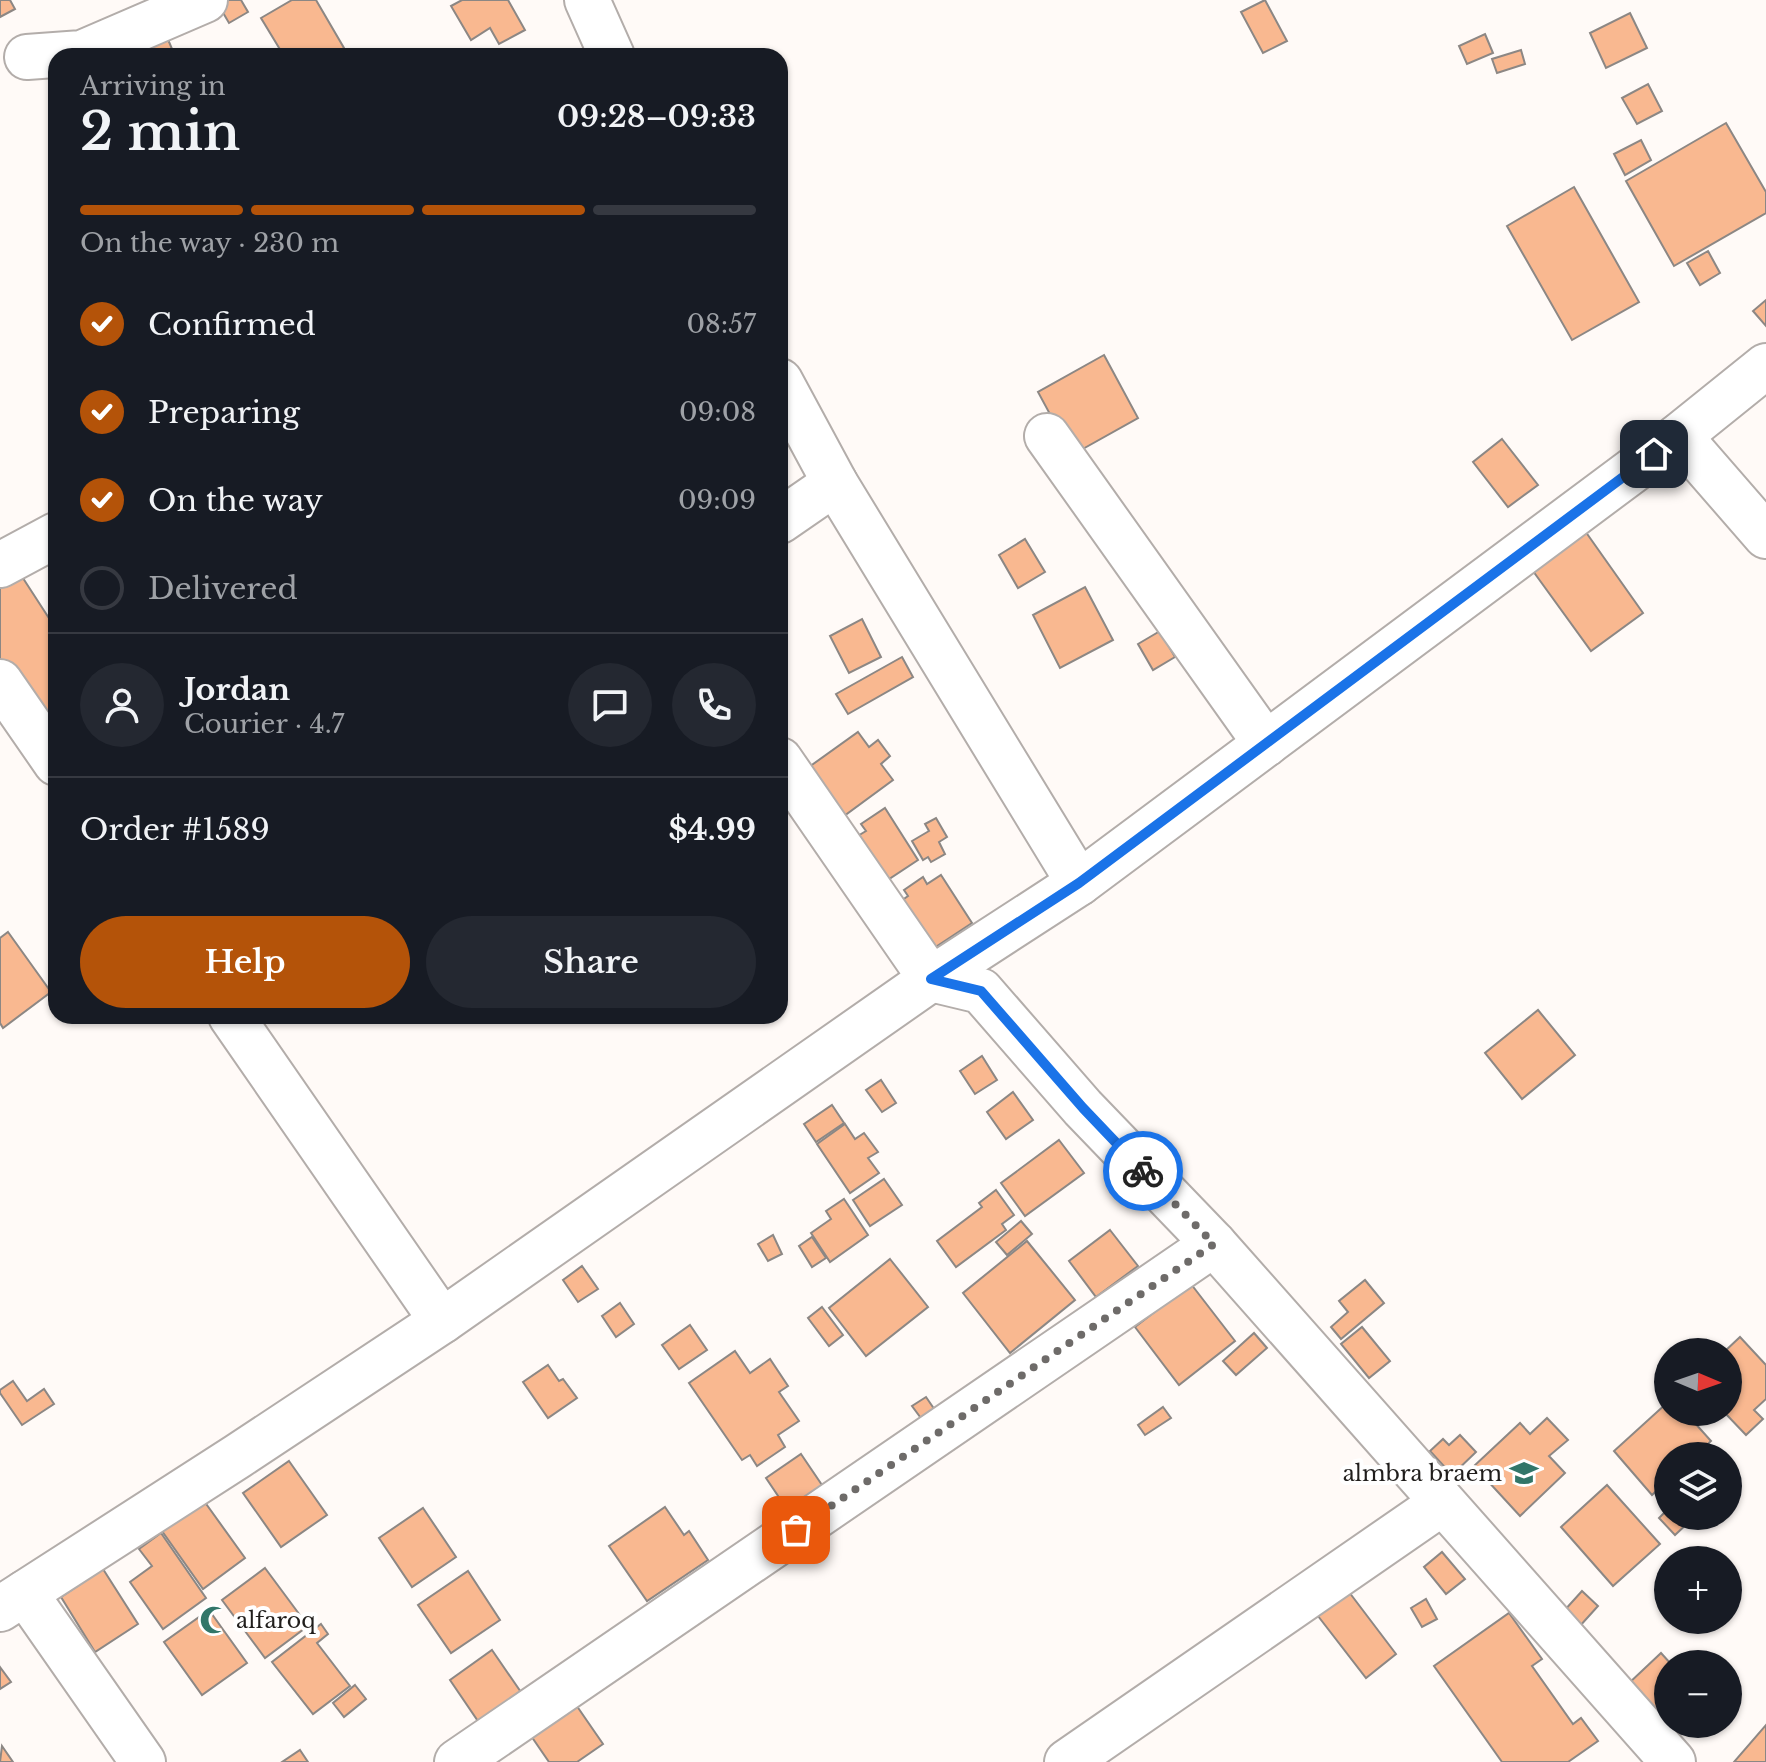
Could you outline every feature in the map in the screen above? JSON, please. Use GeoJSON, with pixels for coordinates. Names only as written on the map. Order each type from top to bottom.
{"type":"FeatureCollection","features":[{"type":"Feature","properties":{"kind":"street"},"geometry":{"type":"LineString","coordinates":[[94,48],[205,0]]}},
{"type":"Feature","properties":{"kind":"street"},"geometry":{"type":"LineString","coordinates":[[587,0],[608,48]]}},
{"type":"Feature","properties":{"kind":"street"},"geometry":{"type":"LineString","coordinates":[[27,57],[48,55]]}},
{"type":"Feature","properties":{"kind":"street"},"geometry":{"type":"LineString","coordinates":[[143,1762],[12,1601],[442,1321],[931,979],[1079,883],[1679,436],[1766,366]]}},
{"type":"Feature","properties":{"kind":"street"},"geometry":{"type":"LineString","coordinates":[[788,396],[835,483],[1079,883]]}},
{"type":"Feature","properties":{"kind":"street"},"geometry":{"type":"LineString","coordinates":[[1047,436],[1266,744]]}},
{"type":"Feature","properties":{"kind":"street"},"geometry":{"type":"LineString","coordinates":[[1679,436],[1766,536]]}},
{"type":"Feature","properties":{"kind":"street"},"geometry":{"type":"LineString","coordinates":[[788,515],[835,483]]}},
{"type":"Feature","properties":{"kind":"street"},"geometry":{"type":"LineString","coordinates":[[0,565],[48,539]]}},
{"type":"Feature","properties":{"kind":"street"},"geometry":{"type":"LineString","coordinates":[[0,682],[48,751]]}},
{"type":"Feature","properties":{"kind":"street"},"geometry":{"type":"LineString","coordinates":[[788,772],[931,979],[981,991],[1083,1108],[1214,1244],[1673,1762]]}},
{"type":"Feature","properties":{"kind":"street"},"geometry":{"type":"LineString","coordinates":[[237,1024],[442,1321]]}},
{"type":"Feature","properties":{"kind":"street"},"geometry":{"type":"LineString","coordinates":[[457,1762],[1214,1244]]}},
{"type":"Feature","properties":{"kind":"street"},"geometry":{"type":"LineString","coordinates":[[1067,1762],[1442,1503]]}},
{"type":"Feature","properties":{"kind":"building"},"geometry":{"type":"Polygon","coordinates":[[[0,0],[10,0],[15,9],[0,17],[0,0]]]}},
{"type":"Feature","properties":{"kind":"building"},"geometry":{"type":"Polygon","coordinates":[[[225,0],[241,0],[248,12],[229,23],[218,4],[225,0]]]}},
{"type":"Feature","properties":{"kind":"building"},"geometry":{"type":"Polygon","coordinates":[[[292,0],[316,0],[344,48],[279,48],[261,18],[292,0]]]}},
{"type":"Feature","properties":{"kind":"building"},"geometry":{"type":"Polygon","coordinates":[[[462,0],[508,0],[525,30],[499,44],[490,28],[471,40],[451,6],[462,0]]]}},
{"type":"Feature","properties":{"kind":"building"},"geometry":{"type":"Polygon","coordinates":[[[1265,0],[1287,41],[1263,53],[1241,12],[1265,0]]]}},
{"type":"Feature","properties":{"kind":"building"},"geometry":{"type":"Polygon","coordinates":[[[1630,13],[1647,48],[1606,68],[1590,33],[1630,13]]]}},
{"type":"Feature","properties":{"kind":"building"},"geometry":{"type":"Polygon","coordinates":[[[162,25],[172,48],[126,48],[162,25]]]}},
{"type":"Feature","properties":{"kind":"building"},"geometry":{"type":"Polygon","coordinates":[[[1485,34],[1493,53],[1467,64],[1459,46],[1485,34]]]}},
{"type":"Feature","properties":{"kind":"building"},"geometry":{"type":"Polygon","coordinates":[[[1521,50],[1525,64],[1497,73],[1492,59],[1521,50]]]}},
{"type":"Feature","properties":{"kind":"building"},"geometry":{"type":"Polygon","coordinates":[[[1648,84],[1662,111],[1637,124],[1622,98],[1648,84]]]}},
{"type":"Feature","properties":{"kind":"building"},"geometry":{"type":"Polygon","coordinates":[[[1726,123],[1766,192],[1766,213],[1674,266],[1626,181],[1726,123]]]}},
{"type":"Feature","properties":{"kind":"building"},"geometry":{"type":"Polygon","coordinates":[[[1641,140],[1651,160],[1625,175],[1614,154],[1641,140]]]}},
{"type":"Feature","properties":{"kind":"building"},"geometry":{"type":"Polygon","coordinates":[[[1574,187],[1639,302],[1572,340],[1507,226],[1574,187]]]}},
{"type":"Feature","properties":{"kind":"building"},"geometry":{"type":"Polygon","coordinates":[[[1708,251],[1720,273],[1700,285],[1687,263],[1708,251]]]}},
{"type":"Feature","properties":{"kind":"building"},"geometry":{"type":"Polygon","coordinates":[[[1766,300],[1766,326],[1753,311],[1766,300]]]}},
{"type":"Feature","properties":{"kind":"building"},"geometry":{"type":"Polygon","coordinates":[[[1104,355],[1138,418],[1072,455],[1038,392],[1104,355]]]}},
{"type":"Feature","properties":{"kind":"building"},"geometry":{"type":"Polygon","coordinates":[[[1502,439],[1538,485],[1508,507],[1473,462],[1502,439]]]}},
{"type":"Feature","properties":{"kind":"building"},"geometry":{"type":"Polygon","coordinates":[[[1578,521],[1643,613],[1591,651],[1525,560],[1578,521]]]}},
{"type":"Feature","properties":{"kind":"building"},"geometry":{"type":"Polygon","coordinates":[[[1025,539],[1045,572],[1018,588],[999,555],[1025,539]]]}},
{"type":"Feature","properties":{"kind":"building"},"geometry":{"type":"Polygon","coordinates":[[[19,572],[48,617],[48,741],[0,667],[0,584],[19,572]]]}},
{"type":"Feature","properties":{"kind":"building"},"geometry":{"type":"Polygon","coordinates":[[[1085,587],[1113,640],[1060,668],[1033,615],[1085,587]]]}},
{"type":"Feature","properties":{"kind":"building"},"geometry":{"type":"Polygon","coordinates":[[[862,619],[881,657],[849,673],[830,636],[862,619]]]}},
{"type":"Feature","properties":{"kind":"building"},"geometry":{"type":"Polygon","coordinates":[[[1160,631],[1175,657],[1153,670],[1138,644],[1160,631]]]}},
{"type":"Feature","properties":{"kind":"building"},"geometry":{"type":"Polygon","coordinates":[[[902,657],[913,677],[848,714],[836,694],[902,657]]]}},
{"type":"Feature","properties":{"kind":"building"},"geometry":{"type":"Polygon","coordinates":[[[858,732],[869,747],[878,740],[890,756],[881,764],[893,780],[844,816],[809,767],[858,732]]]}},
{"type":"Feature","properties":{"kind":"building"},"geometry":{"type":"Polygon","coordinates":[[[885,808],[918,860],[880,885],[851,840],[866,831],[861,824],[885,808]]]}},
{"type":"Feature","properties":{"kind":"building"},"geometry":{"type":"Polygon","coordinates":[[[936,818],[947,837],[939,842],[945,854],[931,862],[928,857],[923,860],[912,841],[929,831],[925,824],[936,818]]]}},
{"type":"Feature","properties":{"kind":"building"},"geometry":{"type":"Polygon","coordinates":[[[941,875],[972,923],[925,954],[894,906],[908,896],[904,890],[923,877],[927,884],[941,875]]]}},
{"type":"Feature","properties":{"kind":"building"},"geometry":{"type":"Polygon","coordinates":[[[8,932],[48,988],[48,994],[3,1028],[0,1023],[0,938],[8,932]]]}},
{"type":"Feature","properties":{"kind":"building"},"geometry":{"type":"Polygon","coordinates":[[[1538,1010],[1575,1055],[1522,1099],[1485,1053],[1538,1010]]]}},
{"type":"Feature","properties":{"kind":"building"},"geometry":{"type":"Polygon","coordinates":[[[982,1056],[997,1080],[975,1094],[960,1071],[982,1056]]]}},
{"type":"Feature","properties":{"kind":"building"},"geometry":{"type":"Polygon","coordinates":[[[881,1080],[896,1103],[882,1112],[866,1090],[881,1080]]]}},
{"type":"Feature","properties":{"kind":"building"},"geometry":{"type":"Polygon","coordinates":[[[1013,1092],[1033,1120],[1006,1139],[987,1112],[1013,1092]]]}},
{"type":"Feature","properties":{"kind":"building"},"geometry":{"type":"Polygon","coordinates":[[[832,1105],[844,1123],[816,1142],[804,1124],[832,1105]]]}},
{"type":"Feature","properties":{"kind":"building"},"geometry":{"type":"Polygon","coordinates":[[[845,1124],[855,1139],[864,1133],[878,1152],[868,1158],[879,1173],[850,1193],[817,1144],[845,1124]]]}},
{"type":"Feature","properties":{"kind":"building"},"geometry":{"type":"Polygon","coordinates":[[[1059,1140],[1084,1173],[1025,1216],[1001,1183],[1059,1140]]]}},
{"type":"Feature","properties":{"kind":"building"},"geometry":{"type":"Polygon","coordinates":[[[884,1179],[902,1205],[870,1226],[853,1200],[884,1179]]]}},
{"type":"Feature","properties":{"kind":"building"},"geometry":{"type":"Polygon","coordinates":[[[996,1190],[1014,1215],[1002,1224],[1006,1230],[956,1267],[937,1241],[982,1207],[979,1203],[996,1190]]]}},
{"type":"Feature","properties":{"kind":"building"},"geometry":{"type":"Polygon","coordinates":[[[844,1199],[868,1235],[830,1262],[811,1233],[831,1219],[826,1211],[844,1199]]]}},
{"type":"Feature","properties":{"kind":"building"},"geometry":{"type":"Polygon","coordinates":[[[1021,1221],[1032,1234],[1007,1255],[996,1242],[1021,1221]]]}},
{"type":"Feature","properties":{"kind":"building"},"geometry":{"type":"Polygon","coordinates":[[[1110,1230],[1138,1266],[1096,1297],[1069,1261],[1110,1230]]]}},
{"type":"Feature","properties":{"kind":"building"},"geometry":{"type":"Polygon","coordinates":[[[773,1235],[782,1254],[768,1261],[758,1244],[773,1235]]]}},
{"type":"Feature","properties":{"kind":"building"},"geometry":{"type":"Polygon","coordinates":[[[812,1237],[826,1258],[812,1267],[799,1246],[812,1237]]]}},
{"type":"Feature","properties":{"kind":"building"},"geometry":{"type":"Polygon","coordinates":[[[1027,1241],[1075,1300],[1010,1353],[963,1293],[1027,1241]]]}},
{"type":"Feature","properties":{"kind":"building"},"geometry":{"type":"Polygon","coordinates":[[[890,1259],[928,1307],[866,1356],[829,1308],[890,1259]]]}},
{"type":"Feature","properties":{"kind":"building"},"geometry":{"type":"Polygon","coordinates":[[[582,1266],[598,1289],[578,1302],[563,1280],[582,1266]]]}},
{"type":"Feature","properties":{"kind":"building"},"geometry":{"type":"Polygon","coordinates":[[[1365,1280],[1384,1303],[1341,1339],[1331,1327],[1348,1312],[1339,1301],[1365,1280]]]}},
{"type":"Feature","properties":{"kind":"building"},"geometry":{"type":"Polygon","coordinates":[[[1191,1284],[1235,1341],[1179,1385],[1135,1327],[1191,1284]]]}},
{"type":"Feature","properties":{"kind":"building"},"geometry":{"type":"Polygon","coordinates":[[[620,1303],[634,1324],[616,1337],[602,1316],[620,1303]]]}},
{"type":"Feature","properties":{"kind":"building"},"geometry":{"type":"Polygon","coordinates":[[[822,1307],[843,1335],[829,1346],[808,1318],[822,1307]]]}},
{"type":"Feature","properties":{"kind":"building"},"geometry":{"type":"Polygon","coordinates":[[[690,1325],[707,1350],[679,1369],[662,1345],[690,1325]]]}},
{"type":"Feature","properties":{"kind":"building"},"geometry":{"type":"Polygon","coordinates":[[[1362,1327],[1390,1361],[1369,1378],[1341,1344],[1362,1327]]]}},
{"type":"Feature","properties":{"kind":"building"},"geometry":{"type":"Polygon","coordinates":[[[1254,1333],[1267,1348],[1236,1375],[1223,1361],[1254,1333]]]}},
{"type":"Feature","properties":{"kind":"building"},"geometry":{"type":"Polygon","coordinates":[[[1742,1339],[1766,1365],[1766,1399],[1754,1410],[1763,1419],[1746,1435],[1737,1426],[1742,1426],[1742,1339]]]}},
{"type":"Feature","properties":{"kind":"building"},"geometry":{"type":"Polygon","coordinates":[[[735,1351],[750,1373],[770,1359],[788,1386],[779,1392],[799,1421],[778,1435],[785,1447],[757,1466],[750,1455],[742,1460],[689,1383],[735,1351]]]}},
{"type":"Feature","properties":{"kind":"building"},"geometry":{"type":"Polygon","coordinates":[[[548,1365],[577,1398],[548,1418],[523,1382],[548,1365]]]}},
{"type":"Feature","properties":{"kind":"building"},"geometry":{"type":"Polygon","coordinates":[[[13,1381],[27,1401],[44,1389],[54,1404],[22,1425],[0,1393],[13,1381]]]}},
{"type":"Feature","properties":{"kind":"building"},"geometry":{"type":"Polygon","coordinates":[[[926,1397],[939,1416],[926,1425],[912,1406],[926,1397]]]}},
{"type":"Feature","properties":{"kind":"building"},"geometry":{"type":"Polygon","coordinates":[[[1163,1407],[1171,1418],[1145,1435],[1138,1425],[1163,1407]]]}},
{"type":"Feature","properties":{"kind":"building"},"geometry":{"type":"Polygon","coordinates":[[[1654,1415],[1654,1426],[1698,1426],[1711,1441],[1654,1442],[1652,1495],[1614,1451],[1654,1415]]]}},
{"type":"Feature","properties":{"kind":"building"},"geometry":{"type":"Polygon","coordinates":[[[1547,1418],[1568,1440],[1549,1456],[1565,1473],[1520,1516],[1474,1466],[1520,1423],[1530,1434],[1547,1418]]]}},
{"type":"Feature","properties":{"kind":"building"},"geometry":{"type":"Polygon","coordinates":[[[1460,1435],[1476,1452],[1452,1475],[1430,1451],[1443,1439],[1449,1445],[1460,1435]]]}},
{"type":"Feature","properties":{"kind":"building"},"geometry":{"type":"Polygon","coordinates":[[[801,1454],[826,1491],[791,1515],[766,1478],[801,1454]]]}},
{"type":"Feature","properties":{"kind":"building"},"geometry":{"type":"Polygon","coordinates":[[[289,1461],[327,1515],[281,1547],[243,1493],[289,1461]]]}},
{"type":"Feature","properties":{"kind":"building"},"geometry":{"type":"Polygon","coordinates":[[[1607,1485],[1660,1544],[1654,1546],[1654,1549],[1613,1586],[1561,1527],[1607,1485]]]}},
{"type":"Feature","properties":{"kind":"building"},"geometry":{"type":"Polygon","coordinates":[[[199,1494],[245,1558],[203,1589],[157,1524],[199,1494]]]}},
{"type":"Feature","properties":{"kind":"building"},"geometry":{"type":"Polygon","coordinates":[[[665,1507],[684,1535],[689,1531],[708,1560],[647,1601],[609,1546],[665,1507]]]}},
{"type":"Feature","properties":{"kind":"building"},"geometry":{"type":"Polygon","coordinates":[[[423,1508],[456,1557],[412,1587],[379,1538],[423,1508]]]}},
{"type":"Feature","properties":{"kind":"building"},"geometry":{"type":"Polygon","coordinates":[[[161,1533],[206,1598],[163,1629],[130,1582],[152,1566],[139,1549],[161,1533]]]}},
{"type":"Feature","properties":{"kind":"building"},"geometry":{"type":"Polygon","coordinates":[[[1442,1552],[1465,1579],[1446,1594],[1424,1567],[1442,1552]]]}},
{"type":"Feature","properties":{"kind":"building"},"geometry":{"type":"Polygon","coordinates":[[[265,1568],[308,1626],[265,1658],[222,1600],[265,1568]]]}},
{"type":"Feature","properties":{"kind":"building"},"geometry":{"type":"Polygon","coordinates":[[[103,1569],[138,1624],[95,1652],[61,1597],[103,1569]]]}},
{"type":"Feature","properties":{"kind":"building"},"geometry":{"type":"Polygon","coordinates":[[[468,1571],[500,1620],[451,1653],[418,1605],[468,1571]]]}},
{"type":"Feature","properties":{"kind":"building"},"geometry":{"type":"Polygon","coordinates":[[[1582,1591],[1598,1606],[1579,1627],[1563,1612],[1582,1591]]]}},
{"type":"Feature","properties":{"kind":"building"},"geometry":{"type":"Polygon","coordinates":[[[1349,1592],[1396,1654],[1366,1678],[1318,1616],[1349,1592]]]}},
{"type":"Feature","properties":{"kind":"building"},"geometry":{"type":"Polygon","coordinates":[[[1426,1599],[1437,1619],[1422,1627],[1411,1608],[1426,1599]]]}},
{"type":"Feature","properties":{"kind":"building"},"geometry":{"type":"Polygon","coordinates":[[[209,1610],[247,1663],[202,1695],[164,1642],[209,1610]]]}},
{"type":"Feature","properties":{"kind":"building"},"geometry":{"type":"Polygon","coordinates":[[[1509,1613],[1542,1659],[1532,1666],[1573,1724],[1581,1718],[1598,1741],[1568,1762],[1502,1762],[1434,1666],[1509,1613]]]}},
{"type":"Feature","properties":{"kind":"building"},"geometry":{"type":"Polygon","coordinates":[[[321,1624],[328,1634],[317,1643],[350,1686],[313,1714],[272,1662],[321,1624]]]}},
{"type":"Feature","properties":{"kind":"building"},"geometry":{"type":"Polygon","coordinates":[[[492,1650],[525,1698],[482,1727],[450,1680],[492,1650]]]}},
{"type":"Feature","properties":{"kind":"building"},"geometry":{"type":"Polygon","coordinates":[[[1654,1660],[1654,1712],[1628,1684],[1654,1660]]]}},
{"type":"Feature","properties":{"kind":"building"},"geometry":{"type":"Polygon","coordinates":[[[0,1667],[11,1682],[0,1689],[0,1667]]]}},
{"type":"Feature","properties":{"kind":"building"},"geometry":{"type":"Polygon","coordinates":[[[355,1685],[366,1699],[344,1717],[333,1703],[355,1685]]]}},
{"type":"Feature","properties":{"kind":"building"},"geometry":{"type":"Polygon","coordinates":[[[572,1699],[603,1744],[577,1762],[549,1762],[527,1730],[572,1699]]]}},
{"type":"Feature","properties":{"kind":"building"},"geometry":{"type":"Polygon","coordinates":[[[1766,1725],[1766,1762],[1734,1762],[1766,1725]]]}},
{"type":"Feature","properties":{"kind":"building"},"geometry":{"type":"Polygon","coordinates":[[[2,1746],[13,1762],[0,1762],[2,1746]]]}},
{"type":"Feature","properties":{"kind":"building"},"geometry":{"type":"Polygon","coordinates":[[[300,1750],[308,1762],[282,1762],[300,1750]]]}},
{"type":"Feature","properties":{"kind":"way so far"},"geometry":{"type":"LineString","coordinates":[[796,1530],[1214,1244],[1143,1171]]}},
{"type":"Feature","properties":{"kind":"place","name":"almbra braem"},"geometry":{"type":"Point","coordinates":[1524,1473]}},
{"type":"Feature","properties":{"kind":"place","name":"alfaroq"},"geometry":{"type":"Point","coordinates":[214,1620]}},
{"type":"Feature","properties":{"kind":"route"},"geometry":{"type":"LineString","coordinates":[[1143,1171],[1083,1108],[981,991],[931,979],[1079,883],[1654,454]]}}]}
